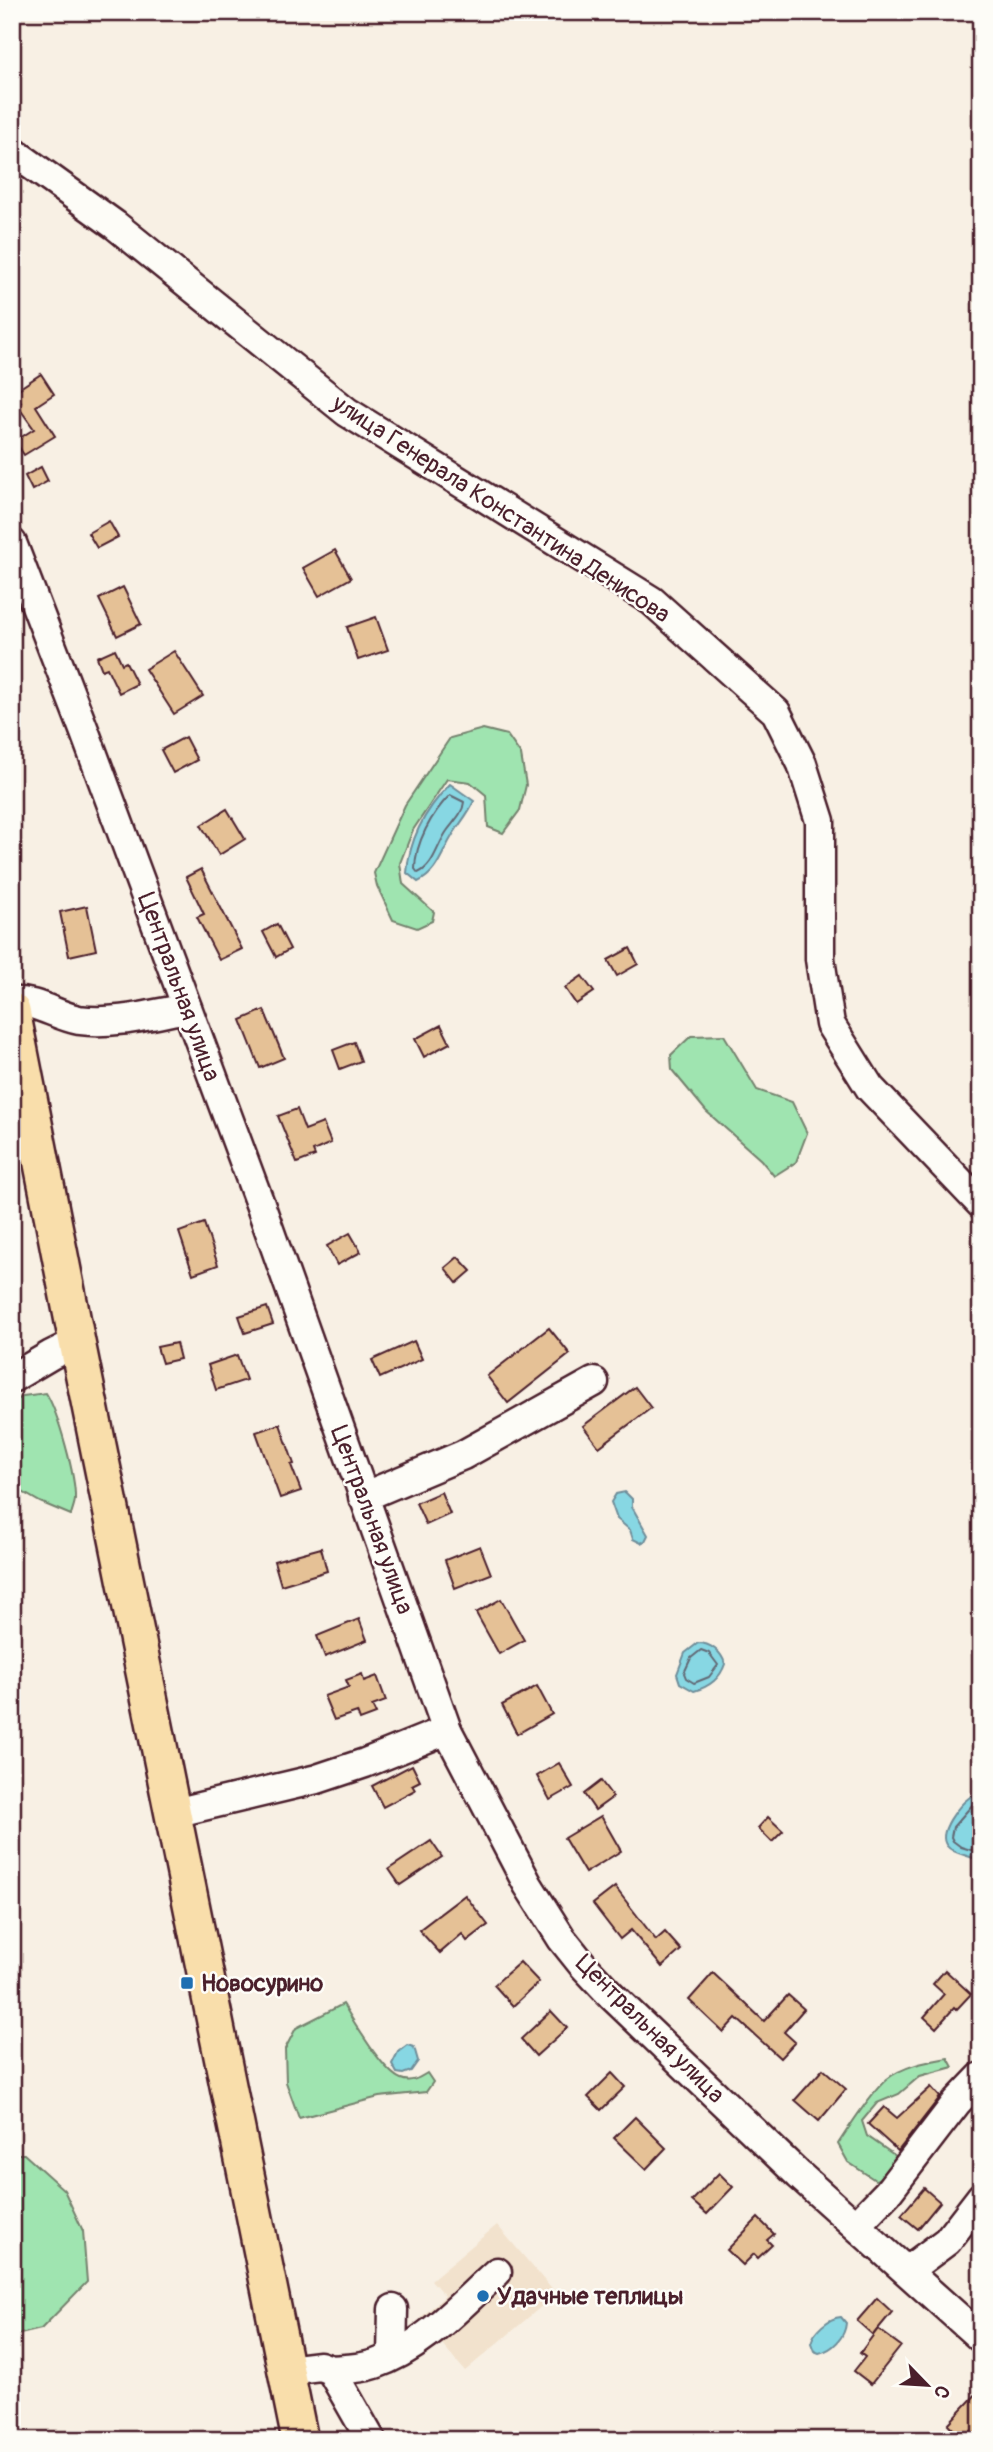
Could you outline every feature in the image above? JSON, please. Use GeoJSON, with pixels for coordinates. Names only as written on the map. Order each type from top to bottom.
{"type":"FeatureCollection","features":[{"type":"Feature","properties":{"kind":"main road"},"geometry":{"type":"LineString","coordinates":[[12,1011],[300,2440]]}},
{"type":"Feature","properties":{"kind":"street","name":"улица Генерала Константина Денисова"},"geometry":{"type":"LineString","coordinates":[[12,151],[115,225],[347,412],[652,601],[776,712],[802,764],[820,821],[820,959],[830,1024],[870,1088],[981,1204]]}},
{"type":"Feature","properties":{"kind":"street","name":"Центральная улица"},"geometry":{"type":"LineString","coordinates":[[12,543],[264,1217],[447,1730],[514,1859],[562,1939],[611,1995],[789,2165],[981,2338]]}},
{"type":"Feature","properties":{"kind":"street"},"geometry":{"type":"LineString","coordinates":[[12,1002],[25,1001],[79,1020],[130,1019],[187,1007]]}},
{"type":"Feature","properties":{"kind":"street"},"geometry":{"type":"LineString","coordinates":[[12,1378],[77,1342]]}},
{"type":"Feature","properties":{"kind":"street"},"geometry":{"type":"LineString","coordinates":[[363,1497],[463,1455],[594,1382]]}},
{"type":"Feature","properties":{"kind":"street"},"geometry":{"type":"LineString","coordinates":[[174,1814],[317,1779],[447,1730]]}},
{"type":"Feature","properties":{"kind":"street"},"geometry":{"type":"LineString","coordinates":[[856,2225],[888,2192],[957,2102],[981,2077]]}},
{"type":"Feature","properties":{"kind":"street"},"geometry":{"type":"LineString","coordinates":[[908,2270],[947,2241],[981,2197]]}},
{"type":"Feature","properties":{"kind":"street"},"geometry":{"type":"LineString","coordinates":[[287,2370],[320,2366],[331,2370],[375,2364],[428,2334],[497,2272]]}},
{"type":"Feature","properties":{"kind":"street"},"geometry":{"type":"LineString","coordinates":[[392,2356],[393,2309]]}},
{"type":"Feature","properties":{"kind":"street"},"geometry":{"type":"LineString","coordinates":[[331,2370],[371,2440]]}},
{"type":"Feature","properties":{"kind":"shaded area"},"geometry":{"type":"Polygon","coordinates":[[[497,2225],[556,2294],[465,2371],[420,2318],[445,2296],[431,2280],[497,2225]]]}},
{"type":"Feature","properties":{"kind":"green space"},"geometry":{"type":"Polygon","coordinates":[[[483,729],[507,735],[521,755],[526,785],[520,810],[503,833],[488,827],[486,795],[470,782],[447,779],[413,830],[400,863],[403,884],[434,912],[432,921],[417,928],[393,920],[374,873],[405,805],[450,738],[483,729]]]}},
{"type":"Feature","properties":{"kind":"green space"},"geometry":{"type":"Polygon","coordinates":[[[724,1035],[757,1090],[792,1102],[807,1133],[796,1162],[774,1176],[761,1160],[706,1111],[672,1070],[671,1055],[691,1036],[724,1035]]]}},
{"type":"Feature","properties":{"kind":"green space"},"geometry":{"type":"Polygon","coordinates":[[[46,1393],[61,1429],[73,1476],[75,1499],[71,1515],[12,1486],[12,1404],[23,1396],[46,1393]]]}},
{"type":"Feature","properties":{"kind":"green space"},"geometry":{"type":"Polygon","coordinates":[[[343,2004],[369,2046],[394,2074],[408,2080],[427,2073],[433,2082],[426,2092],[379,2097],[299,2118],[286,2082],[285,2049],[296,2028],[343,2004]]]}},
{"type":"Feature","properties":{"kind":"green space"},"geometry":{"type":"Polygon","coordinates":[[[948,2058],[953,2067],[920,2076],[899,2094],[877,2103],[862,2121],[867,2136],[903,2161],[893,2175],[875,2180],[848,2162],[838,2144],[881,2085],[894,2074],[909,2067],[948,2058]]]}},
{"type":"Feature","properties":{"kind":"green space"},"geometry":{"type":"Polygon","coordinates":[[[12,2154],[24,2154],[64,2190],[83,2231],[87,2282],[41,2329],[12,2336],[12,2154]]]}},
{"type":"Feature","properties":{"kind":"water"},"geometry":{"type":"Polygon","coordinates":[[[450,784],[474,801],[434,869],[418,882],[407,873],[411,848],[427,814],[450,784]]]}},
{"type":"Feature","properties":{"kind":"water"},"geometry":{"type":"Polygon","coordinates":[[[625,1492],[632,1499],[632,1507],[648,1535],[641,1543],[633,1539],[630,1530],[617,1519],[611,1502],[616,1494],[625,1492]]]}},
{"type":"Feature","properties":{"kind":"water"},"geometry":{"type":"Polygon","coordinates":[[[698,1643],[715,1649],[725,1664],[713,1682],[694,1691],[680,1683],[677,1674],[685,1653],[698,1643]]]}},
{"type":"Feature","properties":{"kind":"water"},"geometry":{"type":"Polygon","coordinates":[[[981,1794],[981,1853],[973,1858],[949,1848],[944,1834],[960,1806],[971,1796],[981,1794]]]}},
{"type":"Feature","properties":{"kind":"water"},"geometry":{"type":"Polygon","coordinates":[[[407,2045],[414,2047],[418,2061],[411,2071],[397,2073],[392,2064],[398,2052],[407,2045]]]}},
{"type":"Feature","properties":{"kind":"water"},"geometry":{"type":"Polygon","coordinates":[[[841,2317],[846,2323],[837,2342],[819,2353],[814,2351],[811,2343],[818,2330],[831,2320],[841,2317]]]}},
{"type":"Feature","properties":{"kind":"building"},"geometry":{"type":"Polygon","coordinates":[[[41,374],[54,394],[36,406],[55,436],[24,455],[15,441],[34,429],[17,405],[21,402],[14,392],[41,374]]]}},
{"type":"Feature","properties":{"kind":"building"},"geometry":{"type":"Polygon","coordinates":[[[41,467],[48,481],[32,490],[25,476],[41,467]]]}},
{"type":"Feature","properties":{"kind":"building"},"geometry":{"type":"Polygon","coordinates":[[[109,521],[118,537],[97,548],[88,533],[109,521]]]}},
{"type":"Feature","properties":{"kind":"building"},"geometry":{"type":"Polygon","coordinates":[[[335,550],[351,578],[319,596],[303,568],[335,550]]]}},
{"type":"Feature","properties":{"kind":"building"},"geometry":{"type":"Polygon","coordinates":[[[123,587],[141,624],[117,636],[99,599],[123,587]]]}},
{"type":"Feature","properties":{"kind":"building"},"geometry":{"type":"Polygon","coordinates":[[[376,617],[388,650],[358,660],[347,627],[376,617]]]}},
{"type":"Feature","properties":{"kind":"building"},"geometry":{"type":"Polygon","coordinates":[[[115,649],[122,664],[126,662],[137,684],[119,693],[107,668],[102,670],[97,657],[115,649]]]}},
{"type":"Feature","properties":{"kind":"building"},"geometry":{"type":"Polygon","coordinates":[[[174,651],[203,696],[174,714],[145,669],[174,651]]]}},
{"type":"Feature","properties":{"kind":"building"},"geometry":{"type":"Polygon","coordinates":[[[185,737],[197,760],[173,773],[161,750],[185,737]]]}},
{"type":"Feature","properties":{"kind":"building"},"geometry":{"type":"Polygon","coordinates":[[[227,809],[245,839],[219,855],[201,825],[227,809]]]}},
{"type":"Feature","properties":{"kind":"building"},"geometry":{"type":"Polygon","coordinates":[[[201,869],[242,949],[219,960],[197,917],[204,914],[186,877],[201,869]]]}},
{"type":"Feature","properties":{"kind":"building"},"geometry":{"type":"Polygon","coordinates":[[[87,906],[96,950],[69,956],[60,912],[87,906]]]}},
{"type":"Feature","properties":{"kind":"building"},"geometry":{"type":"Polygon","coordinates":[[[277,924],[290,949],[276,957],[263,932],[277,924]]]}},
{"type":"Feature","properties":{"kind":"building"},"geometry":{"type":"Polygon","coordinates":[[[630,948],[638,964],[617,976],[608,960],[630,948]]]}},
{"type":"Feature","properties":{"kind":"building"},"geometry":{"type":"Polygon","coordinates":[[[582,976],[594,992],[576,1004],[565,988],[582,976]]]}},
{"type":"Feature","properties":{"kind":"building"},"geometry":{"type":"Polygon","coordinates":[[[264,1010],[284,1058],[260,1068],[241,1020],[264,1010]]]}},
{"type":"Feature","properties":{"kind":"building"},"geometry":{"type":"Polygon","coordinates":[[[441,1025],[450,1043],[424,1057],[415,1039],[441,1025]]]}},
{"type":"Feature","properties":{"kind":"building"},"geometry":{"type":"Polygon","coordinates":[[[354,1042],[361,1061],[340,1069],[333,1050],[354,1042]]]}},
{"type":"Feature","properties":{"kind":"building"},"geometry":{"type":"Polygon","coordinates":[[[297,1109],[305,1130],[323,1123],[331,1143],[313,1151],[315,1156],[297,1163],[278,1116],[297,1109]]]}},
{"type":"Feature","properties":{"kind":"building"},"geometry":{"type":"Polygon","coordinates":[[[204,1223],[218,1265],[193,1274],[179,1232],[204,1223]]]}},
{"type":"Feature","properties":{"kind":"building"},"geometry":{"type":"Polygon","coordinates":[[[350,1233],[361,1252],[337,1265],[327,1246],[350,1233]]]}},
{"type":"Feature","properties":{"kind":"building"},"geometry":{"type":"Polygon","coordinates":[[[458,1257],[471,1271],[457,1283],[445,1268],[458,1257]]]}},
{"type":"Feature","properties":{"kind":"building"},"geometry":{"type":"Polygon","coordinates":[[[267,1307],[273,1324],[245,1333],[239,1316],[267,1307]]]}},
{"type":"Feature","properties":{"kind":"building"},"geometry":{"type":"Polygon","coordinates":[[[549,1328],[570,1354],[508,1403],[487,1376],[549,1328]]]}},
{"type":"Feature","properties":{"kind":"building"},"geometry":{"type":"Polygon","coordinates":[[[414,1341],[422,1359],[380,1378],[372,1360],[414,1341]]]}},
{"type":"Feature","properties":{"kind":"building"},"geometry":{"type":"Polygon","coordinates":[[[176,1343],[180,1359],[162,1363],[157,1347],[176,1343]]]}},
{"type":"Feature","properties":{"kind":"building"},"geometry":{"type":"Polygon","coordinates":[[[237,1355],[246,1380],[216,1390],[208,1365],[237,1355]]]}},
{"type":"Feature","properties":{"kind":"building"},"geometry":{"type":"Polygon","coordinates":[[[635,1387],[651,1408],[599,1447],[583,1426],[635,1387]]]}},
{"type":"Feature","properties":{"kind":"building"},"geometry":{"type":"Polygon","coordinates":[[[280,1424],[301,1491],[280,1498],[256,1432],[280,1424]]]}},
{"type":"Feature","properties":{"kind":"building"},"geometry":{"type":"Polygon","coordinates":[[[441,1492],[450,1514],[426,1525],[416,1503],[441,1492]]]}},
{"type":"Feature","properties":{"kind":"building"},"geometry":{"type":"Polygon","coordinates":[[[480,1546],[491,1574],[455,1588],[445,1560],[480,1546]]]}},
{"type":"Feature","properties":{"kind":"building"},"geometry":{"type":"Polygon","coordinates":[[[321,1548],[327,1571],[281,1585],[274,1561],[321,1548]]]}},
{"type":"Feature","properties":{"kind":"building"},"geometry":{"type":"Polygon","coordinates":[[[501,1599],[524,1640],[499,1654],[476,1613],[501,1599]]]}},
{"type":"Feature","properties":{"kind":"building"},"geometry":{"type":"Polygon","coordinates":[[[359,1619],[367,1640],[325,1657],[317,1636],[359,1619]]]}},
{"type":"Feature","properties":{"kind":"building"},"geometry":{"type":"Polygon","coordinates":[[[362,1674],[364,1681],[377,1676],[386,1701],[372,1706],[376,1714],[360,1720],[357,1712],[334,1720],[324,1696],[349,1687],[346,1680],[362,1674]]]}},
{"type":"Feature","properties":{"kind":"building"},"geometry":{"type":"Polygon","coordinates":[[[537,1686],[552,1714],[517,1734],[502,1705],[537,1686]]]}},
{"type":"Feature","properties":{"kind":"building"},"geometry":{"type":"Polygon","coordinates":[[[559,1763],[573,1787],[550,1800],[537,1776],[559,1763]]]}},
{"type":"Feature","properties":{"kind":"building"},"geometry":{"type":"Polygon","coordinates":[[[412,1765],[420,1781],[412,1785],[415,1790],[383,1807],[372,1786],[412,1765]]]}},
{"type":"Feature","properties":{"kind":"building"},"geometry":{"type":"Polygon","coordinates":[[[601,1781],[613,1797],[595,1810],[584,1794],[601,1781]]]}},
{"type":"Feature","properties":{"kind":"building"},"geometry":{"type":"Polygon","coordinates":[[[601,1816],[621,1851],[585,1873],[564,1838],[601,1816]]]}},
{"type":"Feature","properties":{"kind":"building"},"geometry":{"type":"Polygon","coordinates":[[[768,1817],[783,1831],[772,1842],[758,1828],[768,1817]]]}},
{"type":"Feature","properties":{"kind":"building"},"geometry":{"type":"Polygon","coordinates":[[[431,1841],[442,1857],[400,1885],[389,1869],[431,1841]]]}},
{"type":"Feature","properties":{"kind":"building"},"geometry":{"type":"Polygon","coordinates":[[[615,1887],[656,1940],[665,1932],[681,1950],[662,1967],[631,1930],[620,1939],[593,1904],[615,1887]]]}},
{"type":"Feature","properties":{"kind":"building"},"geometry":{"type":"Polygon","coordinates":[[[465,1895],[488,1925],[467,1941],[462,1934],[440,1953],[419,1930],[465,1895]]]}},
{"type":"Feature","properties":{"kind":"building"},"geometry":{"type":"Polygon","coordinates":[[[520,1962],[539,1982],[513,2006],[494,1985],[520,1962]]]}},
{"type":"Feature","properties":{"kind":"building"},"geometry":{"type":"Polygon","coordinates":[[[945,1970],[971,1994],[936,2028],[924,2017],[944,1994],[933,1984],[945,1970]]]}},
{"type":"Feature","properties":{"kind":"building"},"geometry":{"type":"Polygon","coordinates":[[[713,1973],[764,2021],[788,1995],[804,2009],[784,2032],[795,2042],[780,2058],[736,2018],[723,2032],[689,2000],[713,1973]]]}},
{"type":"Feature","properties":{"kind":"building"},"geometry":{"type":"Polygon","coordinates":[[[551,2011],[567,2028],[536,2056],[521,2039],[551,2011]]]}},
{"type":"Feature","properties":{"kind":"building"},"geometry":{"type":"Polygon","coordinates":[[[823,2069],[846,2089],[819,2121],[795,2100],[823,2069]]]}},
{"type":"Feature","properties":{"kind":"building"},"geometry":{"type":"Polygon","coordinates":[[[612,2073],[625,2087],[601,2110],[588,2097],[612,2073]]]}},
{"type":"Feature","properties":{"kind":"building"},"geometry":{"type":"Polygon","coordinates":[[[931,2087],[940,2097],[898,2151],[868,2124],[884,2107],[897,2118],[931,2087]]]}},
{"type":"Feature","properties":{"kind":"building"},"geometry":{"type":"Polygon","coordinates":[[[635,2117],[666,2148],[646,2169],[614,2138],[635,2117]]]}},
{"type":"Feature","properties":{"kind":"building"},"geometry":{"type":"Polygon","coordinates":[[[719,2173],[733,2187],[707,2214],[692,2201],[719,2173]]]}},
{"type":"Feature","properties":{"kind":"building"},"geometry":{"type":"Polygon","coordinates":[[[924,2188],[940,2202],[918,2229],[901,2215],[924,2188]]]}},
{"type":"Feature","properties":{"kind":"building"},"geometry":{"type":"Polygon","coordinates":[[[758,2218],[774,2234],[767,2240],[772,2245],[758,2258],[754,2254],[743,2265],[727,2250],[758,2218]]]}},
{"type":"Feature","properties":{"kind":"building"},"geometry":{"type":"Polygon","coordinates":[[[877,2298],[892,2312],[873,2335],[857,2321],[877,2298]]]}},
{"type":"Feature","properties":{"kind":"building"},"geometry":{"type":"Polygon","coordinates":[[[878,2329],[901,2346],[871,2384],[854,2371],[865,2357],[860,2353],[878,2329]]]}},
{"type":"Feature","properties":{"kind":"building"},"geometry":{"type":"Polygon","coordinates":[[[981,2389],[981,2440],[964,2440],[948,2424],[981,2389]]]}},
{"type":"Feature","properties":{"kind":"place","name":"Новосурино"},"geometry":{"type":"Point","coordinates":[187,1983]}},
{"type":"Feature","properties":{"kind":"place","name":"Удачные теплицы"},"geometry":{"type":"Point","coordinates":[483,2296]}}]}
